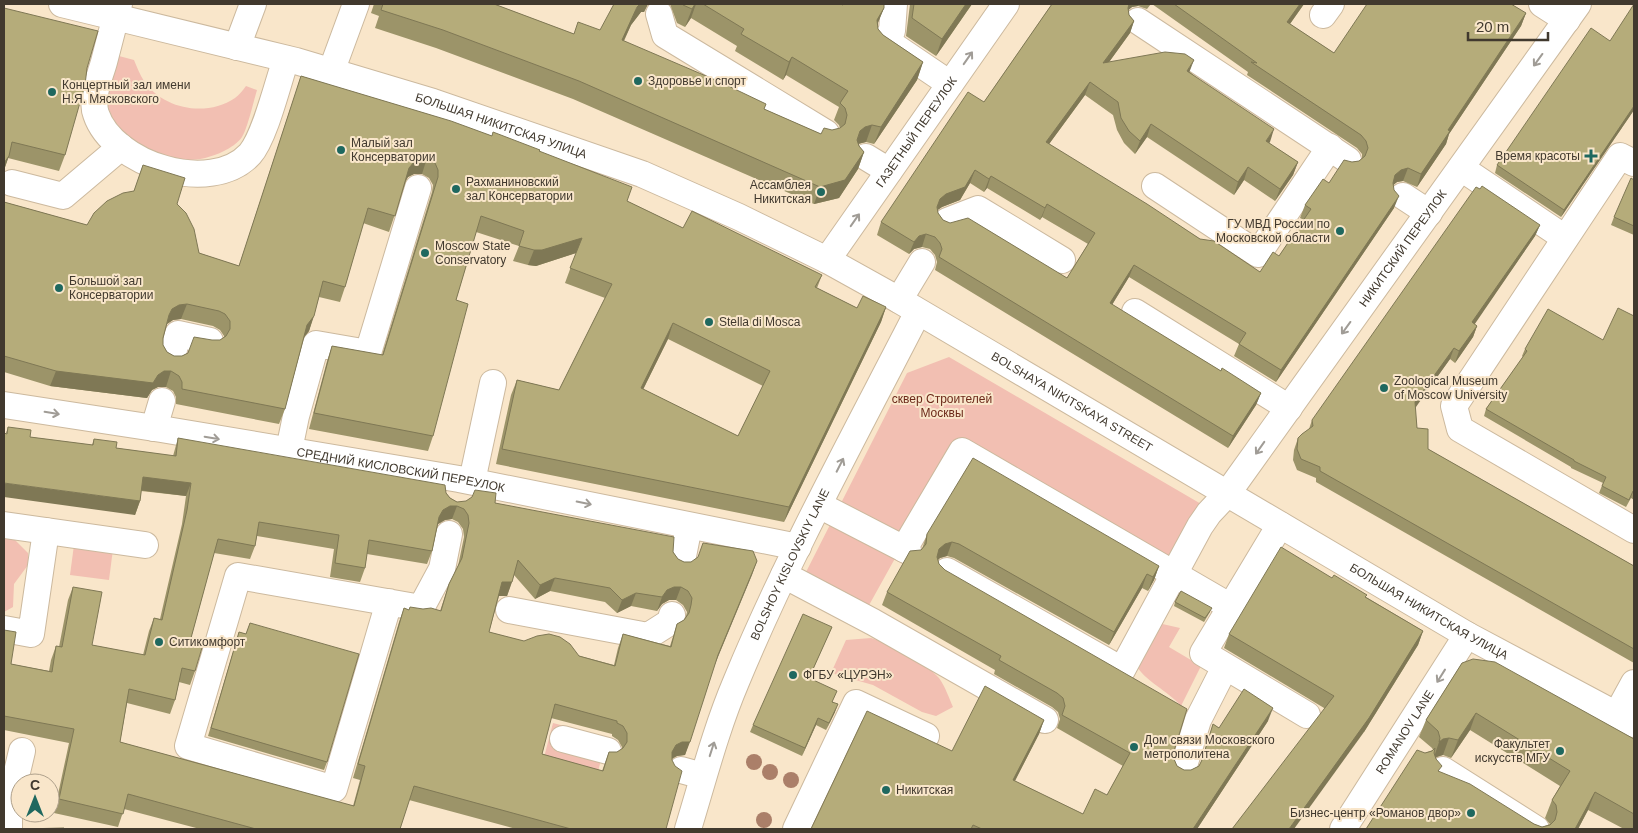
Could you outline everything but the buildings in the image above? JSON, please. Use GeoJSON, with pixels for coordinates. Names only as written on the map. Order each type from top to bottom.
{"type":"FeatureCollection","features":[{"type":"Feature","properties":{"kind":"street","name":"БОЛЬШАЯ НИКИТСКАЯ УЛИЦА"},"geometry":{"type":"LineString","coordinates":[[62,4],[117,10],[237,47],[332,72],[433,102],[642,174],[739,217],[827,260],[908,306]]}},
{"type":"Feature","properties":{"kind":"street"},"geometry":{"type":"LineString","coordinates":[[237,47],[253,4]]}},
{"type":"Feature","properties":{"kind":"street"},"geometry":{"type":"LineString","coordinates":[[332,72],[356,4]]}},
{"type":"Feature","properties":{"kind":"street"},"geometry":{"type":"LineString","coordinates":[[894,4],[892,31],[886,40],[950,84]]}},
{"type":"Feature","properties":{"kind":"street","name":"ГАЗЕТНЫЙ ПЕРЕУЛОК"},"geometry":{"type":"LineString","coordinates":[[827,260],[1006,4]]}},
{"type":"Feature","properties":{"kind":"street"},"geometry":{"type":"LineString","coordinates":[[1542,4],[1573,12]]}},
{"type":"Feature","properties":{"kind":"street"},"geometry":{"type":"LineString","coordinates":[[117,10],[95,95],[95,113],[104,129],[121,147],[142,160],[182,173],[202,174],[238,164],[251,153],[260,138],[286,59]]}},
{"type":"Feature","properties":{"kind":"street","name":"НИКИТСКИЙ ПЕРЕУЛОК"},"geometry":{"type":"LineString","coordinates":[[947,571],[1122,670],[1174,573],[1209,513],[1227,494],[1573,12]]}},
{"type":"Feature","properties":{"kind":"street"},"geometry":{"type":"LineString","coordinates":[[659,14],[665,35],[826,133]]}},
{"type":"Feature","properties":{"kind":"street"},"geometry":{"type":"LineString","coordinates":[[1138,21],[1339,154],[1258,254],[1155,186]]}},
{"type":"Feature","properties":{"kind":"street"},"geometry":{"type":"LineString","coordinates":[[12,183],[63,196],[121,147]]}},
{"type":"Feature","properties":{"kind":"street"},"geometry":{"type":"LineString","coordinates":[[1634,163],[1620,156],[1454,406],[1460,429],[1634,530]]}},
{"type":"Feature","properties":{"kind":"street"},"geometry":{"type":"LineString","coordinates":[[866,157],[889,171]]}},
{"type":"Feature","properties":{"kind":"street"},"geometry":{"type":"LineString","coordinates":[[1461,168],[1565,238]]}},
{"type":"Feature","properties":{"kind":"street"},"geometry":{"type":"LineString","coordinates":[[289,450],[296,416],[316,344],[368,353],[418,188]]}},
{"type":"Feature","properties":{"kind":"street"},"geometry":{"type":"LineString","coordinates":[[1403,196],[1429,213]]}},
{"type":"Feature","properties":{"kind":"street"},"geometry":{"type":"LineString","coordinates":[[947,221],[978,209],[1062,260]]}},
{"type":"Feature","properties":{"kind":"street","name":"BOLSHOY KISLOVSKIY LANE"},"geometry":{"type":"LineString","coordinates":[[688,829],[692,773],[736,682],[784,575],[819,505],[908,306],[922,262]]}},
{"type":"Feature","properties":{"kind":"street","name":"BOLSHAYA NIKITSKAYA STREET"},"geometry":{"type":"LineString","coordinates":[[908,306],[1227,494]]}},
{"type":"Feature","properties":{"kind":"street"},"geometry":{"type":"LineString","coordinates":[[1136,312],[1289,408]]}},
{"type":"Feature","properties":{"kind":"street"},"geometry":{"type":"LineString","coordinates":[[172,357],[178,334],[210,341]]}},
{"type":"Feature","properties":{"kind":"street"},"geometry":{"type":"LineString","coordinates":[[462,487],[493,383]]}},
{"type":"Feature","properties":{"kind":"street"},"geometry":{"type":"LineString","coordinates":[[154,428],[162,401]]}},
{"type":"Feature","properties":{"kind":"street","name":"СРЕДНИЙ КИСЛОВСКИЙ ПЕРЕУЛОК"},"geometry":{"type":"LineString","coordinates":[[4,405],[289,450],[462,487],[686,517],[798,547]]}},
{"type":"Feature","properties":{"kind":"street"},"geometry":{"type":"LineString","coordinates":[[819,505],[906,550],[962,451],[1231,607]]}},
{"type":"Feature","properties":{"kind":"street","name":"БОЛЬШАЯ НИКИТСКАЯ УЛИЦА"},"geometry":{"type":"LineString","coordinates":[[1227,494],[1467,634],[1626,719]]}},
{"type":"Feature","properties":{"kind":"street"},"geometry":{"type":"LineString","coordinates":[[682,561],[686,517]]}},
{"type":"Feature","properties":{"kind":"street"},"geometry":{"type":"LineString","coordinates":[[4,525],[145,545]]}},
{"type":"Feature","properties":{"kind":"street"},"geometry":{"type":"LineString","coordinates":[[1280,525],[1203,653],[1307,715]]}},
{"type":"Feature","properties":{"kind":"street"},"geometry":{"type":"LineString","coordinates":[[4,629],[31,634],[46,531]]}},
{"type":"Feature","properties":{"kind":"street"},"geometry":{"type":"LineString","coordinates":[[388,602],[334,789],[188,746],[238,576],[388,602],[421,608],[442,569],[449,534]]}},
{"type":"Feature","properties":{"kind":"street"},"geometry":{"type":"LineString","coordinates":[[784,575],[873,622],[1045,720]]}},
{"type":"Feature","properties":{"kind":"street"},"geometry":{"type":"LineString","coordinates":[[509,610],[648,636],[670,622],[672,615]]}},
{"type":"Feature","properties":{"kind":"street","name":"ROMANOV LANE"},"geometry":{"type":"LineString","coordinates":[[1343,829],[1409,748],[1467,634]]}},
{"type":"Feature","properties":{"kind":"street"},"geometry":{"type":"LineString","coordinates":[[1183,769],[1198,720],[1225,667]]}},
{"type":"Feature","properties":{"kind":"street"},"geometry":{"type":"LineString","coordinates":[[1626,719],[1634,683]]}},
{"type":"Feature","properties":{"kind":"street"},"geometry":{"type":"LineString","coordinates":[[796,829],[856,703],[926,736]]}},
{"type":"Feature","properties":{"kind":"street"},"geometry":{"type":"LineString","coordinates":[[563,739],[608,751]]}},
{"type":"Feature","properties":{"kind":"street"},"geometry":{"type":"LineString","coordinates":[[7,814],[22,750]]}},
{"type":"Feature","properties":{"kind":"street"},"geometry":{"type":"LineString","coordinates":[[1443,770],[1536,829]]}},
{"type":"Feature","properties":{"kind":"green space"},"geometry":{"type":"Polygon","coordinates":[[[119,56],[134,60],[143,79],[163,99],[186,107],[199,109],[224,104],[235,98],[246,86],[257,90],[242,137],[226,150],[213,156],[197,159],[180,160],[169,158],[145,148],[124,132],[115,122],[110,111],[107,96],[119,56]]]}},
{"type":"Feature","properties":{"kind":"green space","name":"сквер Строителей Москвы"},"geometry":{"type":"Polygon","coordinates":[[[949,357],[1208,508],[1172,569],[958,445],[868,607],[804,576],[907,373],[949,357]]]}},
{"type":"Feature","properties":{"kind":"green space"},"geometry":{"type":"Polygon","coordinates":[[[4,534],[9,534],[28,553],[28,565],[14,584],[13,607],[4,612],[4,534]]]}},
{"type":"Feature","properties":{"kind":"green space"},"geometry":{"type":"Polygon","coordinates":[[[74,545],[113,549],[109,580],[70,575],[74,545]]]}},
{"type":"Feature","properties":{"kind":"green space"},"geometry":{"type":"Polygon","coordinates":[[[1158,623],[1180,628],[1169,647],[1201,666],[1181,706],[1145,676],[1135,664],[1158,623]]]}},
{"type":"Feature","properties":{"kind":"green space"},"geometry":{"type":"Polygon","coordinates":[[[871,638],[907,654],[933,672],[943,685],[953,707],[936,716],[922,712],[873,685],[831,673],[846,640],[871,638]]]}},
{"type":"Feature","properties":{"kind":"green space"},"geometry":{"type":"Polygon","coordinates":[[[553,723],[607,737],[596,779],[542,765],[553,723]]]}},
{"type":"Feature","properties":{"kind":"place","name":"Здоровье и спорт"},"geometry":{"type":"Point","coordinates":[638,81]}},
{"type":"Feature","properties":{"kind":"place","name":"Концертный зал имени Н.Я. Мясковского"},"geometry":{"type":"Point","coordinates":[52,92]}},
{"type":"Feature","properties":{"kind":"place","name":"Малый зал Консерватории"},"geometry":{"type":"Point","coordinates":[341,150]}},
{"type":"Feature","properties":{"kind":"place","name":"Время красоты"},"geometry":{"type":"Point","coordinates":[1591,156]}},
{"type":"Feature","properties":{"kind":"place","name":"Рахманиновский зал Консерватории"},"geometry":{"type":"Point","coordinates":[456,189]}},
{"type":"Feature","properties":{"kind":"place","name":"Ассамблея Никитская"},"geometry":{"type":"Point","coordinates":[821,192]}},
{"type":"Feature","properties":{"kind":"place","name":"ГУ МВД России по Московской области"},"geometry":{"type":"Point","coordinates":[1340,231]}},
{"type":"Feature","properties":{"kind":"place","name":"Moscow State Conservatory"},"geometry":{"type":"Point","coordinates":[425,253]}},
{"type":"Feature","properties":{"kind":"place","name":"Большой зал Консерватории"},"geometry":{"type":"Point","coordinates":[59,288]}},
{"type":"Feature","properties":{"kind":"place","name":"Stella di Mosca"},"geometry":{"type":"Point","coordinates":[709,322]}},
{"type":"Feature","properties":{"kind":"place","name":"Zoological Museum of Moscow University"},"geometry":{"type":"Point","coordinates":[1384,388]}},
{"type":"Feature","properties":{"kind":"place","name":"Ситикомфорт"},"geometry":{"type":"Point","coordinates":[159,642]}},
{"type":"Feature","properties":{"kind":"place","name":"ФГБУ «ЦУРЭН»"},"geometry":{"type":"Point","coordinates":[793,675]}},
{"type":"Feature","properties":{"kind":"place","name":"Дом связи Московского метрополитена"},"geometry":{"type":"Point","coordinates":[1134,747]}},
{"type":"Feature","properties":{"kind":"place","name":"Факультет искусств МГУ"},"geometry":{"type":"Point","coordinates":[1560,751]}},
{"type":"Feature","properties":{"kind":"place","name":"Никитская"},"geometry":{"type":"Point","coordinates":[886,790]}},
{"type":"Feature","properties":{"kind":"place","name":"Бизнес-центр «Романов двор»"},"geometry":{"type":"Point","coordinates":[1471,813]}}]}
